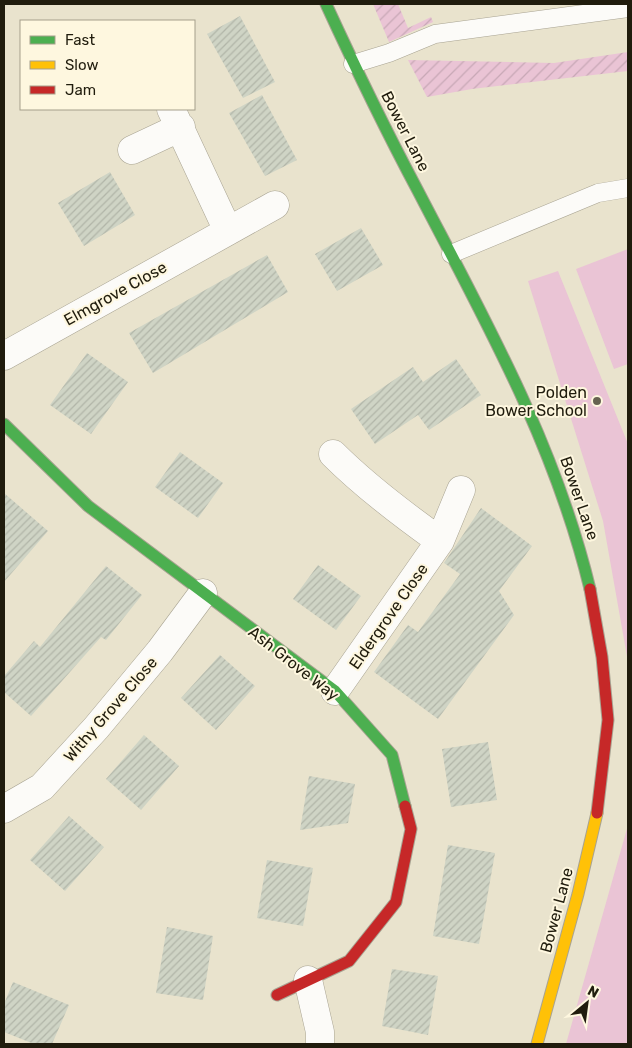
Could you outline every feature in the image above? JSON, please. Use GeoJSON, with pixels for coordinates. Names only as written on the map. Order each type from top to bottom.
{"type":"FeatureCollection","features":[{"type":"Feature","properties":{"kind":"street","name":"Bower Lane"},"geometry":{"type":"LineString","coordinates":[[326,4],[353,64],[518,382],[561,484],[587,570],[600,637],[607,702],[608,740],[585,869],[537,1044]]}},
{"type":"Feature","properties":{"kind":"street"},"geometry":{"type":"LineString","coordinates":[[132,150],[176,118],[228,230]]}},
{"type":"Feature","properties":{"kind":"street","name":"Elmgrove Close"},"geometry":{"type":"LineString","coordinates":[[4,356],[275,205]]}},
{"type":"Feature","properties":{"kind":"street","name":"Ash Grove Way"},"geometry":{"type":"LineString","coordinates":[[4,424],[88,506],[335,691],[392,755],[411,829],[396,902],[349,960],[277,995]]}},
{"type":"Feature","properties":{"kind":"street"},"geometry":{"type":"LineString","coordinates":[[333,454],[358,479],[390,506],[440,541]]}},
{"type":"Feature","properties":{"kind":"street","name":"Eldergrove Close"},"geometry":{"type":"LineString","coordinates":[[335,691],[440,541],[461,490]]}},
{"type":"Feature","properties":{"kind":"street","name":"Withy Grove Close"},"geometry":{"type":"LineString","coordinates":[[4,809],[42,786],[96,728],[160,651],[203,593]]}},
{"type":"Feature","properties":{"kind":"street"},"geometry":{"type":"LineString","coordinates":[[308,980],[320,1032],[320,1044]]}},
{"type":"Feature","properties":{"kind":"lane"},"geometry":{"type":"LineString","coordinates":[[353,64],[389,53],[435,34],[628,8]]}},
{"type":"Feature","properties":{"kind":"lane"},"geometry":{"type":"LineString","coordinates":[[451,254],[598,193],[628,188]]}},
{"type":"Feature","properties":{"kind":"shaded area"},"geometry":{"type":"Polygon","coordinates":[[[373,4],[398,4],[408,28],[431,17],[433,22],[389,42],[373,4]]]}},
{"type":"Feature","properties":{"kind":"shaded area"},"geometry":{"type":"Polygon","coordinates":[[[628,52],[628,71],[472,89],[427,97],[408,60],[554,63],[628,52]]]}},
{"type":"Feature","properties":{"kind":"shaded area"},"geometry":{"type":"Polygon","coordinates":[[[628,249],[628,364],[614,369],[576,269],[628,249]]]}},
{"type":"Feature","properties":{"kind":"shaded area"},"geometry":{"type":"Polygon","coordinates":[[[558,271],[628,444],[628,662],[603,521],[528,281],[558,271]]]}},
{"type":"Feature","properties":{"kind":"shaded area"},"geometry":{"type":"Polygon","coordinates":[[[628,825],[628,1044],[566,1044],[628,825]]]}},
{"type":"Feature","properties":{"kind":"building"},"geometry":{"type":"Polygon","coordinates":[[[240,16],[275,82],[243,98],[207,34],[240,16]]]}},
{"type":"Feature","properties":{"kind":"building"},"geometry":{"type":"Polygon","coordinates":[[[262,95],[297,160],[265,176],[229,113],[262,95]]]}},
{"type":"Feature","properties":{"kind":"building"},"geometry":{"type":"Polygon","coordinates":[[[110,172],[135,215],[84,246],[58,203],[110,172]]]}},
{"type":"Feature","properties":{"kind":"building"},"geometry":{"type":"Polygon","coordinates":[[[361,228],[383,265],[337,291],[315,254],[361,228]]]}},
{"type":"Feature","properties":{"kind":"building"},"geometry":{"type":"Polygon","coordinates":[[[267,255],[288,292],[153,373],[129,333],[267,255]]]}},
{"type":"Feature","properties":{"kind":"building"},"geometry":{"type":"Polygon","coordinates":[[[87,353],[128,382],[91,434],[50,405],[87,353]]]}},
{"type":"Feature","properties":{"kind":"building"},"geometry":{"type":"Polygon","coordinates":[[[456,359],[481,395],[429,430],[418,415],[375,444],[351,409],[413,367],[423,382],[456,359]]]}},
{"type":"Feature","properties":{"kind":"building"},"geometry":{"type":"Polygon","coordinates":[[[180,452],[223,483],[198,518],[155,487],[180,452]]]}},
{"type":"Feature","properties":{"kind":"building"},"geometry":{"type":"Polygon","coordinates":[[[4,493],[48,531],[4,582],[4,493]]]}},
{"type":"Feature","properties":{"kind":"building"},"geometry":{"type":"Polygon","coordinates":[[[481,508],[532,546],[499,591],[514,615],[438,719],[374,672],[408,625],[418,632],[460,574],[444,563],[481,508]]]}},
{"type":"Feature","properties":{"kind":"building"},"geometry":{"type":"Polygon","coordinates":[[[318,565],[361,596],[336,630],[293,599],[318,565]]]}},
{"type":"Feature","properties":{"kind":"building"},"geometry":{"type":"Polygon","coordinates":[[[106,566],[142,595],[106,640],[101,637],[31,716],[4,692],[4,676],[34,641],[40,647],[106,566]]]}},
{"type":"Feature","properties":{"kind":"building"},"geometry":{"type":"Polygon","coordinates":[[[220,655],[255,686],[216,730],[181,698],[220,655]]]}},
{"type":"Feature","properties":{"kind":"building"},"geometry":{"type":"Polygon","coordinates":[[[144,735],[179,766],[141,810],[106,779],[144,735]]]}},
{"type":"Feature","properties":{"kind":"building"},"geometry":{"type":"Polygon","coordinates":[[[488,742],[497,800],[451,807],[442,749],[488,742]]]}},
{"type":"Feature","properties":{"kind":"building"},"geometry":{"type":"Polygon","coordinates":[[[309,776],[355,784],[348,823],[300,830],[309,776]]]}},
{"type":"Feature","properties":{"kind":"building"},"geometry":{"type":"Polygon","coordinates":[[[69,816],[104,847],[65,891],[30,860],[69,816]]]}},
{"type":"Feature","properties":{"kind":"building"},"geometry":{"type":"Polygon","coordinates":[[[448,845],[495,853],[479,944],[433,936],[448,845]]]}},
{"type":"Feature","properties":{"kind":"building"},"geometry":{"type":"Polygon","coordinates":[[[267,860],[313,868],[303,926],[257,918],[267,860]]]}},
{"type":"Feature","properties":{"kind":"building"},"geometry":{"type":"Polygon","coordinates":[[[167,927],[213,936],[203,1000],[156,993],[167,927]]]}},
{"type":"Feature","properties":{"kind":"building"},"geometry":{"type":"Polygon","coordinates":[[[392,969],[438,976],[428,1035],[382,1026],[392,969]]]}},
{"type":"Feature","properties":{"kind":"building"},"geometry":{"type":"Polygon","coordinates":[[[13,982],[69,1005],[52,1044],[34,1044],[4,1032],[4,1004],[13,982]]]}},
{"type":"Feature","properties":{"kind":"traffic: fast"},"geometry":{"type":"LineString","coordinates":[[326,4],[359,75],[469,288],[516,385],[558,484],[590,589]]}},
{"type":"Feature","properties":{"kind":"traffic: fast"},"geometry":{"type":"LineString","coordinates":[[4,424],[88,506],[335,691],[392,755],[405,806]]}},
{"type":"Feature","properties":{"kind":"traffic: slow"},"geometry":{"type":"LineString","coordinates":[[537,1044],[578,894],[597,813]]}},
{"type":"Feature","properties":{"kind":"traffic: jam"},"geometry":{"type":"LineString","coordinates":[[590,589],[602,657],[608,720],[597,813]]}},
{"type":"Feature","properties":{"kind":"traffic: jam"},"geometry":{"type":"LineString","coordinates":[[277,995],[349,961],[396,902],[411,829],[405,806]]}},
{"type":"Feature","properties":{"kind":"place","name":"Polden Bower School"},"geometry":{"type":"Point","coordinates":[597,401]}}]}
